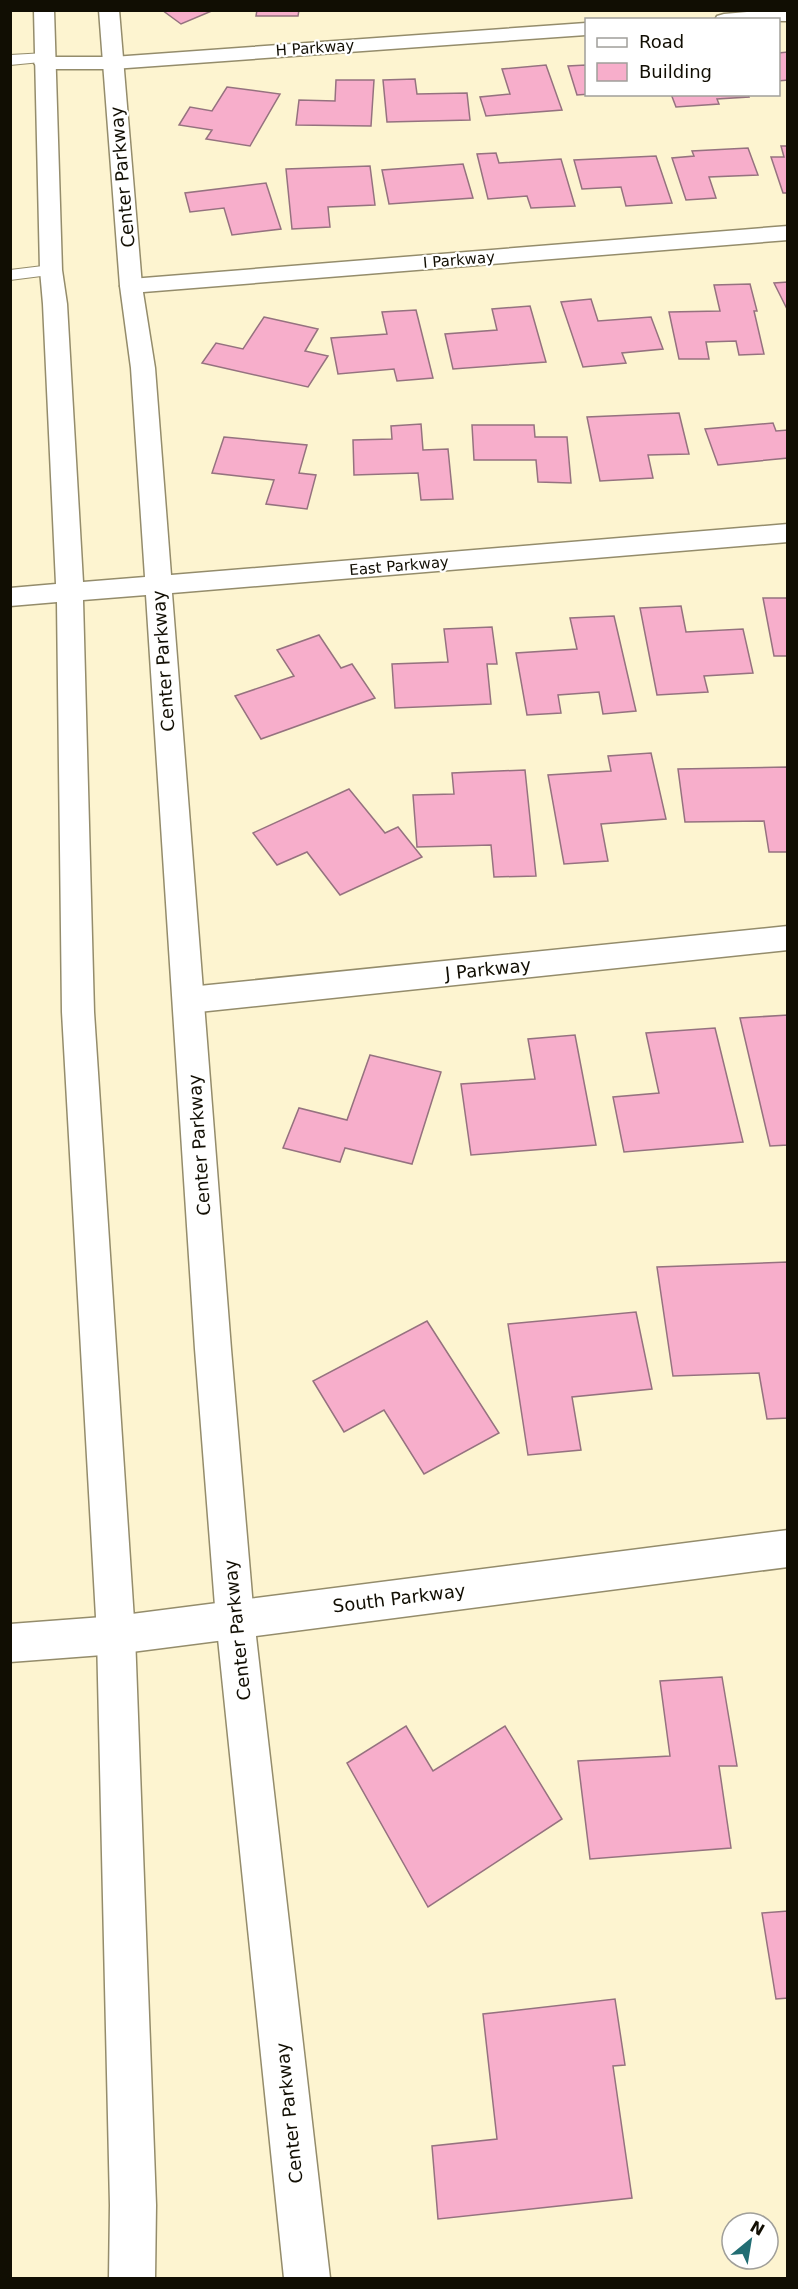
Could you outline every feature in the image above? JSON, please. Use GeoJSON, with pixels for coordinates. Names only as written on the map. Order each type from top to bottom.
{"type":"FeatureCollection","features":[{"type":"Feature","properties":{"kind":"street"},"geometry":{"type":"LineString","coordinates":[[44,10],[51,270],[55,304],[70,593],[78,1012],[116,1635],[132,2205],[132,2278]]}},
{"type":"Feature","properties":{"kind":"street","name":"Center Parkway"},"geometry":{"type":"LineString","coordinates":[[109,10],[131,286],[143,368],[213,1349],[235,1619],[307,2272]]}},
{"type":"Feature","properties":{"kind":"street"},"geometry":{"type":"LineString","coordinates":[[750,18],[788,15]]}},
{"type":"Feature","properties":{"kind":"street","name":"H Parkway"},"geometry":{"type":"LineString","coordinates":[[45,60],[113,63],[585,29]]}},
{"type":"Feature","properties":{"kind":"street","name":"I Parkway"},"geometry":{"type":"LineString","coordinates":[[131,286],[788,233]]}},
{"type":"Feature","properties":{"kind":"street","name":"East Parkway"},"geometry":{"type":"LineString","coordinates":[[10,597],[158,587],[788,533]]}},
{"type":"Feature","properties":{"kind":"street","name":"J Parkway"},"geometry":{"type":"LineString","coordinates":[[189,1000],[788,938]]}},
{"type":"Feature","properties":{"kind":"street","name":"South Parkway"},"geometry":{"type":"LineString","coordinates":[[10,1643],[116,1635],[788,1548]]}},
{"type":"Feature","properties":{"kind":"lane"},"geometry":{"type":"LineString","coordinates":[[10,60],[45,60]]}},
{"type":"Feature","properties":{"kind":"lane"},"geometry":{"type":"LineString","coordinates":[[10,275],[51,270]]}},
{"type":"Feature","properties":{"kind":"building"},"geometry":{"type":"Polygon","coordinates":[[[162,10],[214,10],[181,24],[162,10]]]}},
{"type":"Feature","properties":{"kind":"building"},"geometry":{"type":"Polygon","coordinates":[[[257,10],[299,10],[298,16],[256,16],[257,10]]]}},
{"type":"Feature","properties":{"kind":"building"},"geometry":{"type":"Polygon","coordinates":[[[788,52],[788,80],[780,81],[780,53],[788,52]]]}},
{"type":"Feature","properties":{"kind":"building"},"geometry":{"type":"Polygon","coordinates":[[[546,65],[562,110],[486,116],[480,97],[510,94],[502,69],[546,65]]]}},
{"type":"Feature","properties":{"kind":"building"},"geometry":{"type":"Polygon","coordinates":[[[585,65],[585,94],[577,95],[568,66],[585,65]]]}},
{"type":"Feature","properties":{"kind":"building"},"geometry":{"type":"Polygon","coordinates":[[[415,79],[417,94],[467,93],[470,120],[387,122],[383,80],[415,79]]]}},
{"type":"Feature","properties":{"kind":"building"},"geometry":{"type":"Polygon","coordinates":[[[336,80],[374,80],[371,126],[296,125],[299,100],[335,101],[336,80]]]}},
{"type":"Feature","properties":{"kind":"building"},"geometry":{"type":"Polygon","coordinates":[[[227,87],[280,94],[250,146],[206,139],[212,130],[179,125],[190,107],[212,111],[227,87]]]}},
{"type":"Feature","properties":{"kind":"building"},"geometry":{"type":"Polygon","coordinates":[[[672,96],[749,97],[717,99],[719,104],[676,107],[672,96]]]}},
{"type":"Feature","properties":{"kind":"building"},"geometry":{"type":"Polygon","coordinates":[[[781,146],[788,146],[788,193],[783,193],[771,157],[784,157],[781,146]]]}},
{"type":"Feature","properties":{"kind":"building"},"geometry":{"type":"Polygon","coordinates":[[[748,148],[758,175],[709,177],[716,198],[686,200],[672,158],[694,156],[692,151],[748,148]]]}},
{"type":"Feature","properties":{"kind":"building"},"geometry":{"type":"Polygon","coordinates":[[[496,153],[499,163],[561,159],[575,206],[531,208],[527,196],[488,199],[477,154],[496,153]]]}},
{"type":"Feature","properties":{"kind":"building"},"geometry":{"type":"Polygon","coordinates":[[[656,156],[672,203],[626,206],[621,187],[582,189],[574,160],[656,156]]]}},
{"type":"Feature","properties":{"kind":"building"},"geometry":{"type":"Polygon","coordinates":[[[463,164],[473,198],[389,204],[382,170],[463,164]]]}},
{"type":"Feature","properties":{"kind":"building"},"geometry":{"type":"Polygon","coordinates":[[[370,166],[375,205],[328,207],[330,227],[292,229],[286,169],[370,166]]]}},
{"type":"Feature","properties":{"kind":"building"},"geometry":{"type":"Polygon","coordinates":[[[266,183],[281,229],[232,235],[224,208],[190,212],[185,193],[266,183]]]}},
{"type":"Feature","properties":{"kind":"building"},"geometry":{"type":"Polygon","coordinates":[[[788,282],[788,311],[774,283],[788,282]]]}},
{"type":"Feature","properties":{"kind":"building"},"geometry":{"type":"Polygon","coordinates":[[[750,284],[764,354],[739,355],[736,341],[706,342],[709,359],[679,359],[669,312],[720,311],[714,285],[750,284]]]}},
{"type":"Feature","properties":{"kind":"building"},"geometry":{"type":"Polygon","coordinates":[[[591,299],[598,321],[651,317],[663,349],[622,353],[626,363],[583,367],[561,302],[591,299]]]}},
{"type":"Feature","properties":{"kind":"building"},"geometry":{"type":"Polygon","coordinates":[[[530,306],[546,362],[453,369],[445,334],[497,330],[492,309],[530,306]]]}},
{"type":"Feature","properties":{"kind":"building"},"geometry":{"type":"Polygon","coordinates":[[[416,310],[433,378],[397,381],[394,369],[338,374],[331,338],[387,334],[382,312],[416,310]]]}},
{"type":"Feature","properties":{"kind":"building"},"geometry":{"type":"Polygon","coordinates":[[[264,317],[318,329],[305,351],[328,356],[308,387],[202,363],[216,343],[243,349],[264,317]]]}},
{"type":"Feature","properties":{"kind":"building"},"geometry":{"type":"Polygon","coordinates":[[[679,413],[689,454],[648,455],[653,478],[600,481],[587,417],[679,413]]]}},
{"type":"Feature","properties":{"kind":"building"},"geometry":{"type":"Polygon","coordinates":[[[773,423],[776,431],[788,430],[788,458],[718,465],[705,429],[773,423]]]}},
{"type":"Feature","properties":{"kind":"building"},"geometry":{"type":"Polygon","coordinates":[[[421,424],[423,450],[448,449],[453,499],[421,500],[418,473],[354,475],[353,440],[392,439],[391,426],[421,424]]]}},
{"type":"Feature","properties":{"kind":"building"},"geometry":{"type":"Polygon","coordinates":[[[472,425],[534,425],[535,437],[567,437],[571,483],[538,482],[536,460],[474,460],[472,425]]]}},
{"type":"Feature","properties":{"kind":"building"},"geometry":{"type":"Polygon","coordinates":[[[224,437],[307,445],[299,473],[316,475],[307,509],[266,504],[274,480],[212,473],[224,437]]]}},
{"type":"Feature","properties":{"kind":"building"},"geometry":{"type":"Polygon","coordinates":[[[763,598],[788,598],[788,656],[774,656],[763,598]]]}},
{"type":"Feature","properties":{"kind":"building"},"geometry":{"type":"Polygon","coordinates":[[[681,606],[686,632],[743,629],[753,673],[704,676],[708,692],[657,695],[640,608],[681,606]]]}},
{"type":"Feature","properties":{"kind":"building"},"geometry":{"type":"Polygon","coordinates":[[[614,616],[636,711],[603,714],[599,692],[558,695],[561,713],[527,715],[516,653],[577,649],[570,618],[614,616]]]}},
{"type":"Feature","properties":{"kind":"building"},"geometry":{"type":"Polygon","coordinates":[[[492,627],[497,664],[487,664],[491,704],[395,708],[392,664],[448,662],[444,629],[492,627]]]}},
{"type":"Feature","properties":{"kind":"building"},"geometry":{"type":"Polygon","coordinates":[[[319,635],[341,668],[352,664],[375,698],[261,739],[235,696],[294,676],[277,650],[319,635]]]}},
{"type":"Feature","properties":{"kind":"building"},"geometry":{"type":"Polygon","coordinates":[[[651,753],[666,819],[601,824],[608,861],[564,864],[548,775],[611,771],[608,756],[651,753]]]}},
{"type":"Feature","properties":{"kind":"building"},"geometry":{"type":"Polygon","coordinates":[[[787,767],[788,852],[769,852],[764,821],[685,822],[678,769],[787,767]]]}},
{"type":"Feature","properties":{"kind":"building"},"geometry":{"type":"Polygon","coordinates":[[[525,770],[536,876],[494,877],[491,845],[417,847],[413,795],[454,794],[452,773],[525,770]]]}},
{"type":"Feature","properties":{"kind":"building"},"geometry":{"type":"Polygon","coordinates":[[[349,789],[385,833],[398,827],[422,857],[340,895],[307,852],[277,865],[253,833],[349,789]]]}},
{"type":"Feature","properties":{"kind":"building"},"geometry":{"type":"Polygon","coordinates":[[[788,1015],[788,1145],[770,1146],[740,1018],[788,1015]]]}},
{"type":"Feature","properties":{"kind":"building"},"geometry":{"type":"Polygon","coordinates":[[[715,1028],[743,1142],[624,1152],[613,1097],[659,1093],[646,1033],[715,1028]]]}},
{"type":"Feature","properties":{"kind":"building"},"geometry":{"type":"Polygon","coordinates":[[[575,1035],[596,1145],[471,1155],[461,1084],[535,1079],[528,1039],[575,1035]]]}},
{"type":"Feature","properties":{"kind":"building"},"geometry":{"type":"Polygon","coordinates":[[[370,1055],[441,1072],[412,1164],[345,1148],[340,1162],[283,1148],[299,1108],[347,1120],[370,1055]]]}},
{"type":"Feature","properties":{"kind":"building"},"geometry":{"type":"Polygon","coordinates":[[[788,1262],[788,1418],[767,1419],[759,1373],[673,1376],[657,1267],[788,1262]]]}},
{"type":"Feature","properties":{"kind":"building"},"geometry":{"type":"Polygon","coordinates":[[[636,1312],[652,1389],[572,1397],[581,1450],[528,1455],[508,1324],[636,1312]]]}},
{"type":"Feature","properties":{"kind":"building"},"geometry":{"type":"Polygon","coordinates":[[[427,1321],[499,1433],[424,1474],[384,1410],[344,1432],[313,1381],[427,1321]]]}},
{"type":"Feature","properties":{"kind":"building"},"geometry":{"type":"Polygon","coordinates":[[[722,1677],[737,1766],[719,1766],[731,1848],[590,1859],[578,1761],[670,1756],[660,1681],[722,1677]]]}},
{"type":"Feature","properties":{"kind":"building"},"geometry":{"type":"Polygon","coordinates":[[[406,1726],[433,1771],[505,1726],[562,1819],[428,1907],[347,1763],[406,1726]]]}},
{"type":"Feature","properties":{"kind":"building"},"geometry":{"type":"Polygon","coordinates":[[[788,1911],[788,1998],[776,1999],[762,1913],[788,1911]]]}},
{"type":"Feature","properties":{"kind":"building"},"geometry":{"type":"Polygon","coordinates":[[[615,1999],[625,2065],[613,2066],[632,2198],[438,2219],[432,2146],[497,2139],[483,2014],[615,1999]]]}}]}
